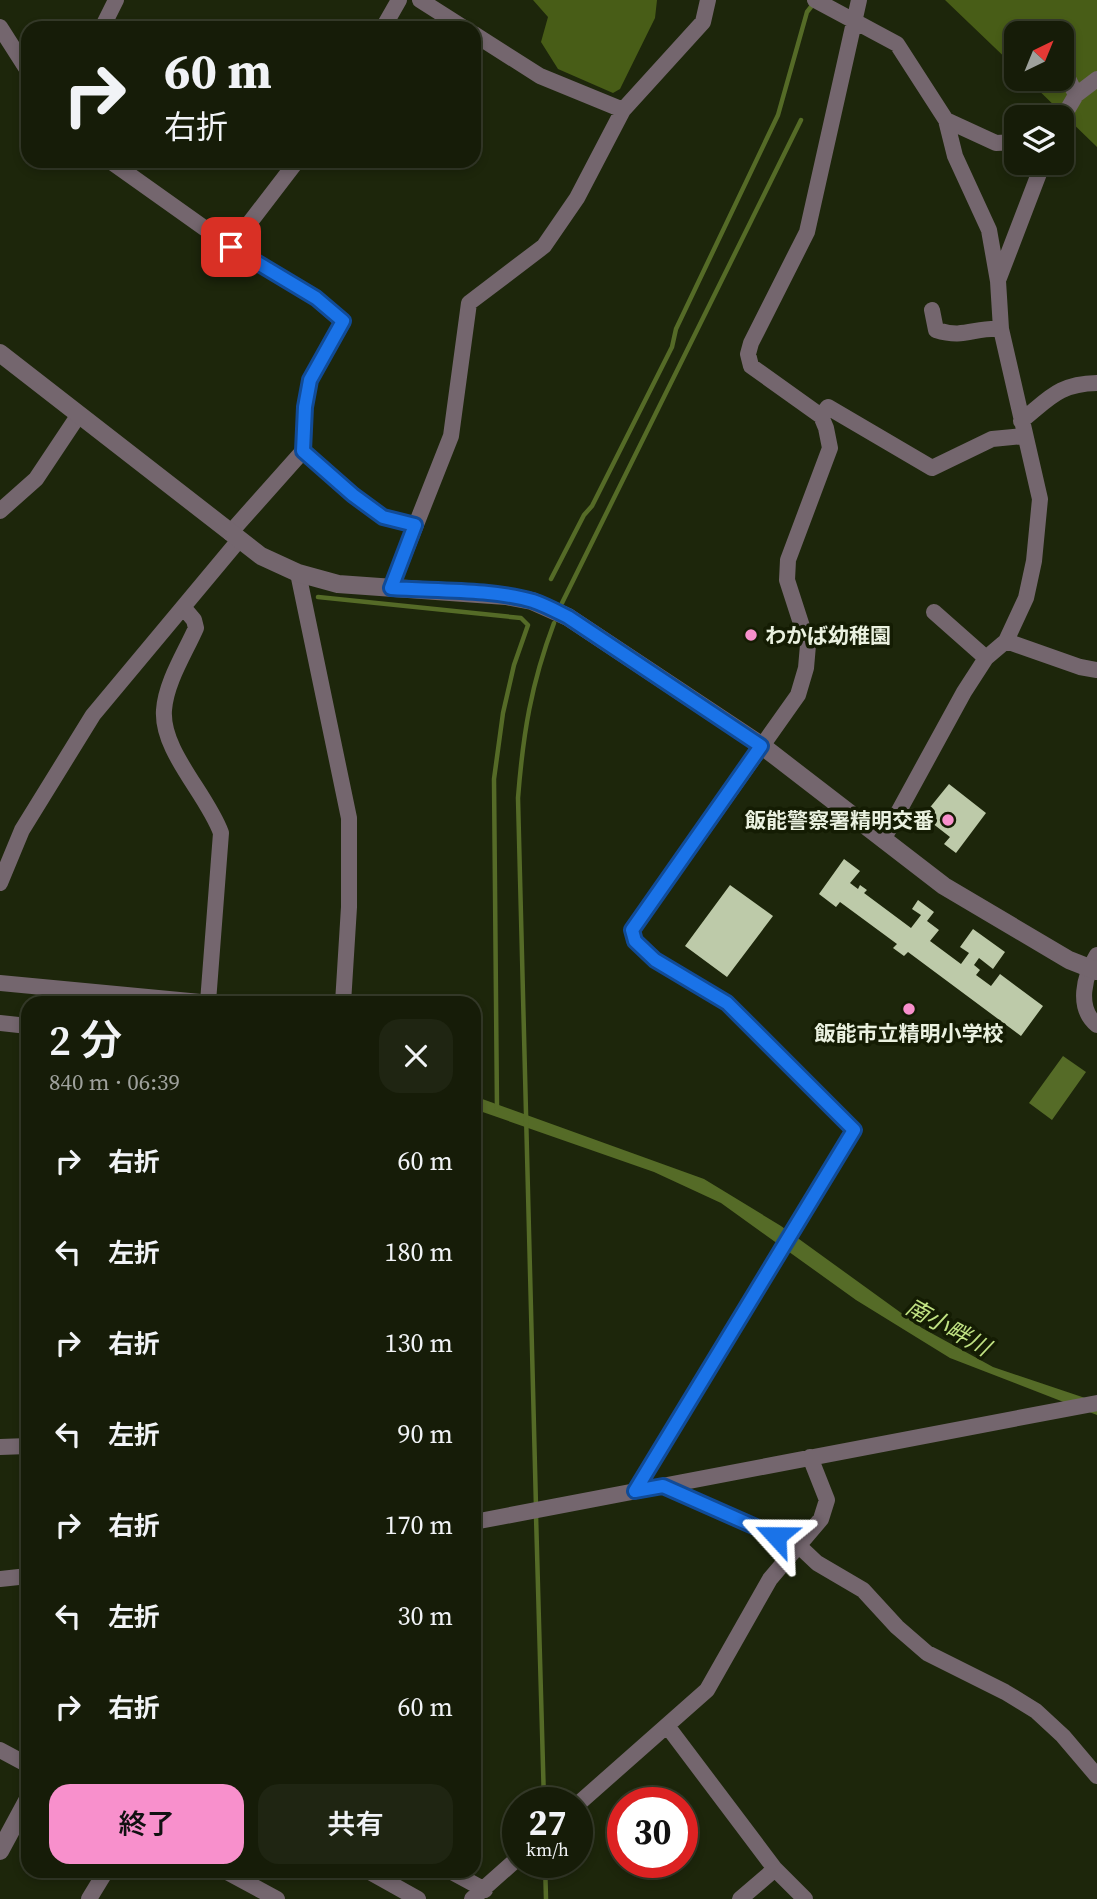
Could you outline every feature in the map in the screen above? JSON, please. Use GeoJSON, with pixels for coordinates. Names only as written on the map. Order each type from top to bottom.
{"type":"FeatureCollection","features":[{"type":"Feature","properties":{"kind":"street"},"geometry":{"type":"LineString","coordinates":[[106,21],[116,0]]}},
{"type":"Feature","properties":{"kind":"street"},"geometry":{"type":"LineString","coordinates":[[387,21],[400,0]]}},
{"type":"Feature","properties":{"kind":"street"},"geometry":{"type":"LineString","coordinates":[[420,0],[453,21]]}},
{"type":"Feature","properties":{"kind":"street"},"geometry":{"type":"LineString","coordinates":[[391,588],[451,436],[469,303],[544,246],[577,198],[624,110],[703,22],[708,0]]}},
{"type":"Feature","properties":{"kind":"street"},"geometry":{"type":"LineString","coordinates":[[635,1491],[854,1130],[727,1003],[655,960],[635,941],[632,930],[799,695],[806,668],[807,645],[786,580],[788,560],[830,448],[821,416],[760,374],[751,366],[748,354],[807,232],[859,0]]}},
{"type":"Feature","properties":{"kind":"street"},"geometry":{"type":"LineString","coordinates":[[820,3],[897,44],[946,120],[955,156],[989,230],[998,281],[1001,330],[1040,499],[1034,561],[1026,598],[1006,641],[986,658],[964,692],[883,840]]}},
{"type":"Feature","properties":{"kind":"street"},"geometry":{"type":"LineString","coordinates":[[0,27],[21,60]]}},
{"type":"Feature","properties":{"kind":"street"},"geometry":{"type":"LineString","coordinates":[[481,38],[540,76],[624,110]]}},
{"type":"Feature","properties":{"kind":"street"},"geometry":{"type":"LineString","coordinates":[[1070,105],[1076,95],[1097,79]]}},
{"type":"Feature","properties":{"kind":"street"},"geometry":{"type":"LineString","coordinates":[[1074,91],[1076,95]]}},
{"type":"Feature","properties":{"kind":"street"},"geometry":{"type":"LineString","coordinates":[[946,120],[996,143],[1004,143]]}},
{"type":"Feature","properties":{"kind":"street"},"geometry":{"type":"LineString","coordinates":[[0,883],[22,830],[93,715],[183,607],[303,451],[305,407],[310,380],[343,321],[316,298],[231,247],[120,168]]}},
{"type":"Feature","properties":{"kind":"street"},"geometry":{"type":"LineString","coordinates":[[231,247],[292,168]]}},
{"type":"Feature","properties":{"kind":"street"},"geometry":{"type":"LineString","coordinates":[[998,281],[1038,175]]}},
{"type":"Feature","properties":{"kind":"street"},"geometry":{"type":"LineString","coordinates":[[932,310],[936,330],[955,335],[990,328],[1001,330]]}},
{"type":"Feature","properties":{"kind":"street"},"geometry":{"type":"LineString","coordinates":[[0,353],[261,556],[298,573],[338,583],[506,596],[532,601],[568,617],[761,746],[964,900],[1094,965],[1083,1005],[1088,1018],[1097,1025]]}},
{"type":"Feature","properties":{"kind":"street"},"geometry":{"type":"LineString","coordinates":[[821,416],[828,407],[932,468],[992,439],[1022,428],[1061,388],[1097,383]]}},
{"type":"Feature","properties":{"kind":"street"},"geometry":{"type":"LineString","coordinates":[[0,511],[36,479],[78,416]]}},
{"type":"Feature","properties":{"kind":"street"},"geometry":{"type":"LineString","coordinates":[[303,451],[353,495],[383,517],[415,525]]}},
{"type":"Feature","properties":{"kind":"street"},"geometry":{"type":"LineString","coordinates":[[298,573],[348,818],[349,906],[343,996]]}},
{"type":"Feature","properties":{"kind":"street"},"geometry":{"type":"LineString","coordinates":[[183,607],[194,620],[196,628],[167,692],[165,730],[211,809],[221,833],[210,996]]}},
{"type":"Feature","properties":{"kind":"street"},"geometry":{"type":"LineString","coordinates":[[934,612],[986,658]]}},
{"type":"Feature","properties":{"kind":"street"},"geometry":{"type":"LineString","coordinates":[[1006,641],[1080,667],[1097,670]]}},
{"type":"Feature","properties":{"kind":"street"},"geometry":{"type":"LineString","coordinates":[[0,983],[136,996]]}},
{"type":"Feature","properties":{"kind":"street"},"geometry":{"type":"LineString","coordinates":[[0,1023],[21,1025]]}},
{"type":"Feature","properties":{"kind":"street"},"geometry":{"type":"LineString","coordinates":[[481,1521],[1097,1403]]}},
{"type":"Feature","properties":{"kind":"street"},"geometry":{"type":"LineString","coordinates":[[0,1447],[21,1446]]}},
{"type":"Feature","properties":{"kind":"street"},"geometry":{"type":"LineString","coordinates":[[593,1791],[707,1690],[726,1661],[770,1579],[821,1519],[827,1500],[810,1457]]}},
{"type":"Feature","properties":{"kind":"street"},"geometry":{"type":"LineString","coordinates":[[663,1486],[799,1546],[817,1563],[863,1590],[927,1653],[1005,1692],[1036,1711],[1063,1735],[1097,1776]]}},
{"type":"Feature","properties":{"kind":"street"},"geometry":{"type":"LineString","coordinates":[[0,1579],[21,1577]]}},
{"type":"Feature","properties":{"kind":"street"},"geometry":{"type":"LineString","coordinates":[[668,1727],[775,1869],[805,1899]]}},
{"type":"Feature","properties":{"kind":"street"},"geometry":{"type":"LineString","coordinates":[[0,1750],[21,1761]]}},
{"type":"Feature","properties":{"kind":"street"},"geometry":{"type":"LineString","coordinates":[[0,1851],[21,1812]]}},
{"type":"Feature","properties":{"kind":"street"},"geometry":{"type":"LineString","coordinates":[[740,1899],[775,1869]]}},
{"type":"Feature","properties":{"kind":"street"},"geometry":{"type":"LineString","coordinates":[[459,1878],[479,1894],[502,1873]]}},
{"type":"Feature","properties":{"kind":"street"},"geometry":{"type":"LineString","coordinates":[[89,1899],[102,1878]]}},
{"type":"Feature","properties":{"kind":"street"},"geometry":{"type":"LineString","coordinates":[[236,1878],[266,1896]]}},
{"type":"Feature","properties":{"kind":"street"},"geometry":{"type":"LineString","coordinates":[[381,1878],[418,1899]]}},
{"type":"Feature","properties":{"kind":"shaded area"},"geometry":{"type":"Polygon","coordinates":[[[533,0],[657,0],[655,18],[620,89],[613,93],[558,69],[541,42],[548,17],[533,0]]]}},
{"type":"Feature","properties":{"kind":"shaded area"},"geometry":{"type":"Polygon","coordinates":[[[945,0],[1097,0],[1097,147],[1074,125],[1074,105],[1054,105],[1039,91],[1074,91],[1074,21],[1004,21],[1004,57],[945,0]]]}},
{"type":"Feature","properties":{"kind":"shaded area"},"geometry":{"type":"Polygon","coordinates":[[[1063,1056],[1086,1072],[1052,1120],[1029,1103],[1063,1056]]]}},
{"type":"Feature","properties":{"kind":"shaded area"},"geometry":{"type":"Polygon","coordinates":[[[481,1099],[704,1179],[781,1226],[922,1328],[993,1367],[1097,1402],[1097,1415],[950,1358],[856,1300],[721,1203],[654,1172],[481,1111],[481,1099]]]}},
{"type":"Feature","properties":{"kind":"building"},"geometry":{"type":"Polygon","coordinates":[[[949,784],[986,813],[956,853],[944,844],[950,837],[923,816],[949,784]]]}},
{"type":"Feature","properties":{"kind":"building"},"geometry":{"type":"Polygon","coordinates":[[[844,859],[860,871],[850,883],[858,889],[860,885],[867,890],[864,893],[911,928],[921,915],[912,909],[918,900],[934,912],[927,921],[939,930],[930,941],[961,964],[969,953],[960,947],[973,929],[1005,952],[993,969],[979,958],[974,965],[980,970],[976,975],[991,986],[1000,974],[1043,1006],[1021,1036],[908,952],[904,956],[893,948],[897,944],[840,902],[836,907],[819,894],[844,859]]]}},
{"type":"Feature","properties":{"kind":"building"},"geometry":{"type":"Polygon","coordinates":[[[730,885],[773,916],[727,977],[685,946],[730,885]]]}},
{"type":"Feature","properties":{"kind":"waterway"},"geometry":{"type":"LineString","coordinates":[[551,579],[584,515],[592,506],[672,347],[676,329],[778,115],[807,12],[814,3]]}},
{"type":"Feature","properties":{"kind":"waterway"},"geometry":{"type":"LineString","coordinates":[[562,603],[801,120]]}},
{"type":"Feature","properties":{"kind":"waterway"},"geometry":{"type":"LineString","coordinates":[[318,597],[521,618],[528,625],[514,665],[503,713],[494,779],[497,1109]]}},
{"type":"Feature","properties":{"kind":"waterway"},"geometry":{"type":"LineString","coordinates":[[536,1507],[518,798],[529,709],[539,667],[554,623]]}},
{"type":"Feature","properties":{"kind":"waterway"},"geometry":{"type":"LineString","coordinates":[[536,1515],[544,1787]]}},
{"type":"Feature","properties":{"kind":"waterway"},"geometry":{"type":"LineString","coordinates":[[545,1878],[546,1899]]}},
{"type":"Feature","properties":{"kind":"place","name":"わかば幼稚園"},"geometry":{"type":"Point","coordinates":[751,635]}},
{"type":"Feature","properties":{"kind":"place","name":"飯能警察署精明交番"},"geometry":{"type":"Point","coordinates":[948,820]}},
{"type":"Feature","properties":{"kind":"place","name":"飯能市立精明小学校"},"geometry":{"type":"Point","coordinates":[909,1009]}},
{"type":"Feature","properties":{"kind":"route"},"geometry":{"type":"LineString","coordinates":[[231,247],[316,298],[343,321],[310,380],[305,407],[303,451],[353,495],[383,517],[415,525],[391,588],[506,596],[547,607],[568,617],[761,746],[632,930],[635,941],[655,960],[727,1003],[854,1130],[635,1491],[663,1486],[776,1536]]}},
{"type":"Feature","properties":{"kind":"water label","name":"南小畔川"},"geometry":{"type":"Point","coordinates":[948,1327]}}]}
